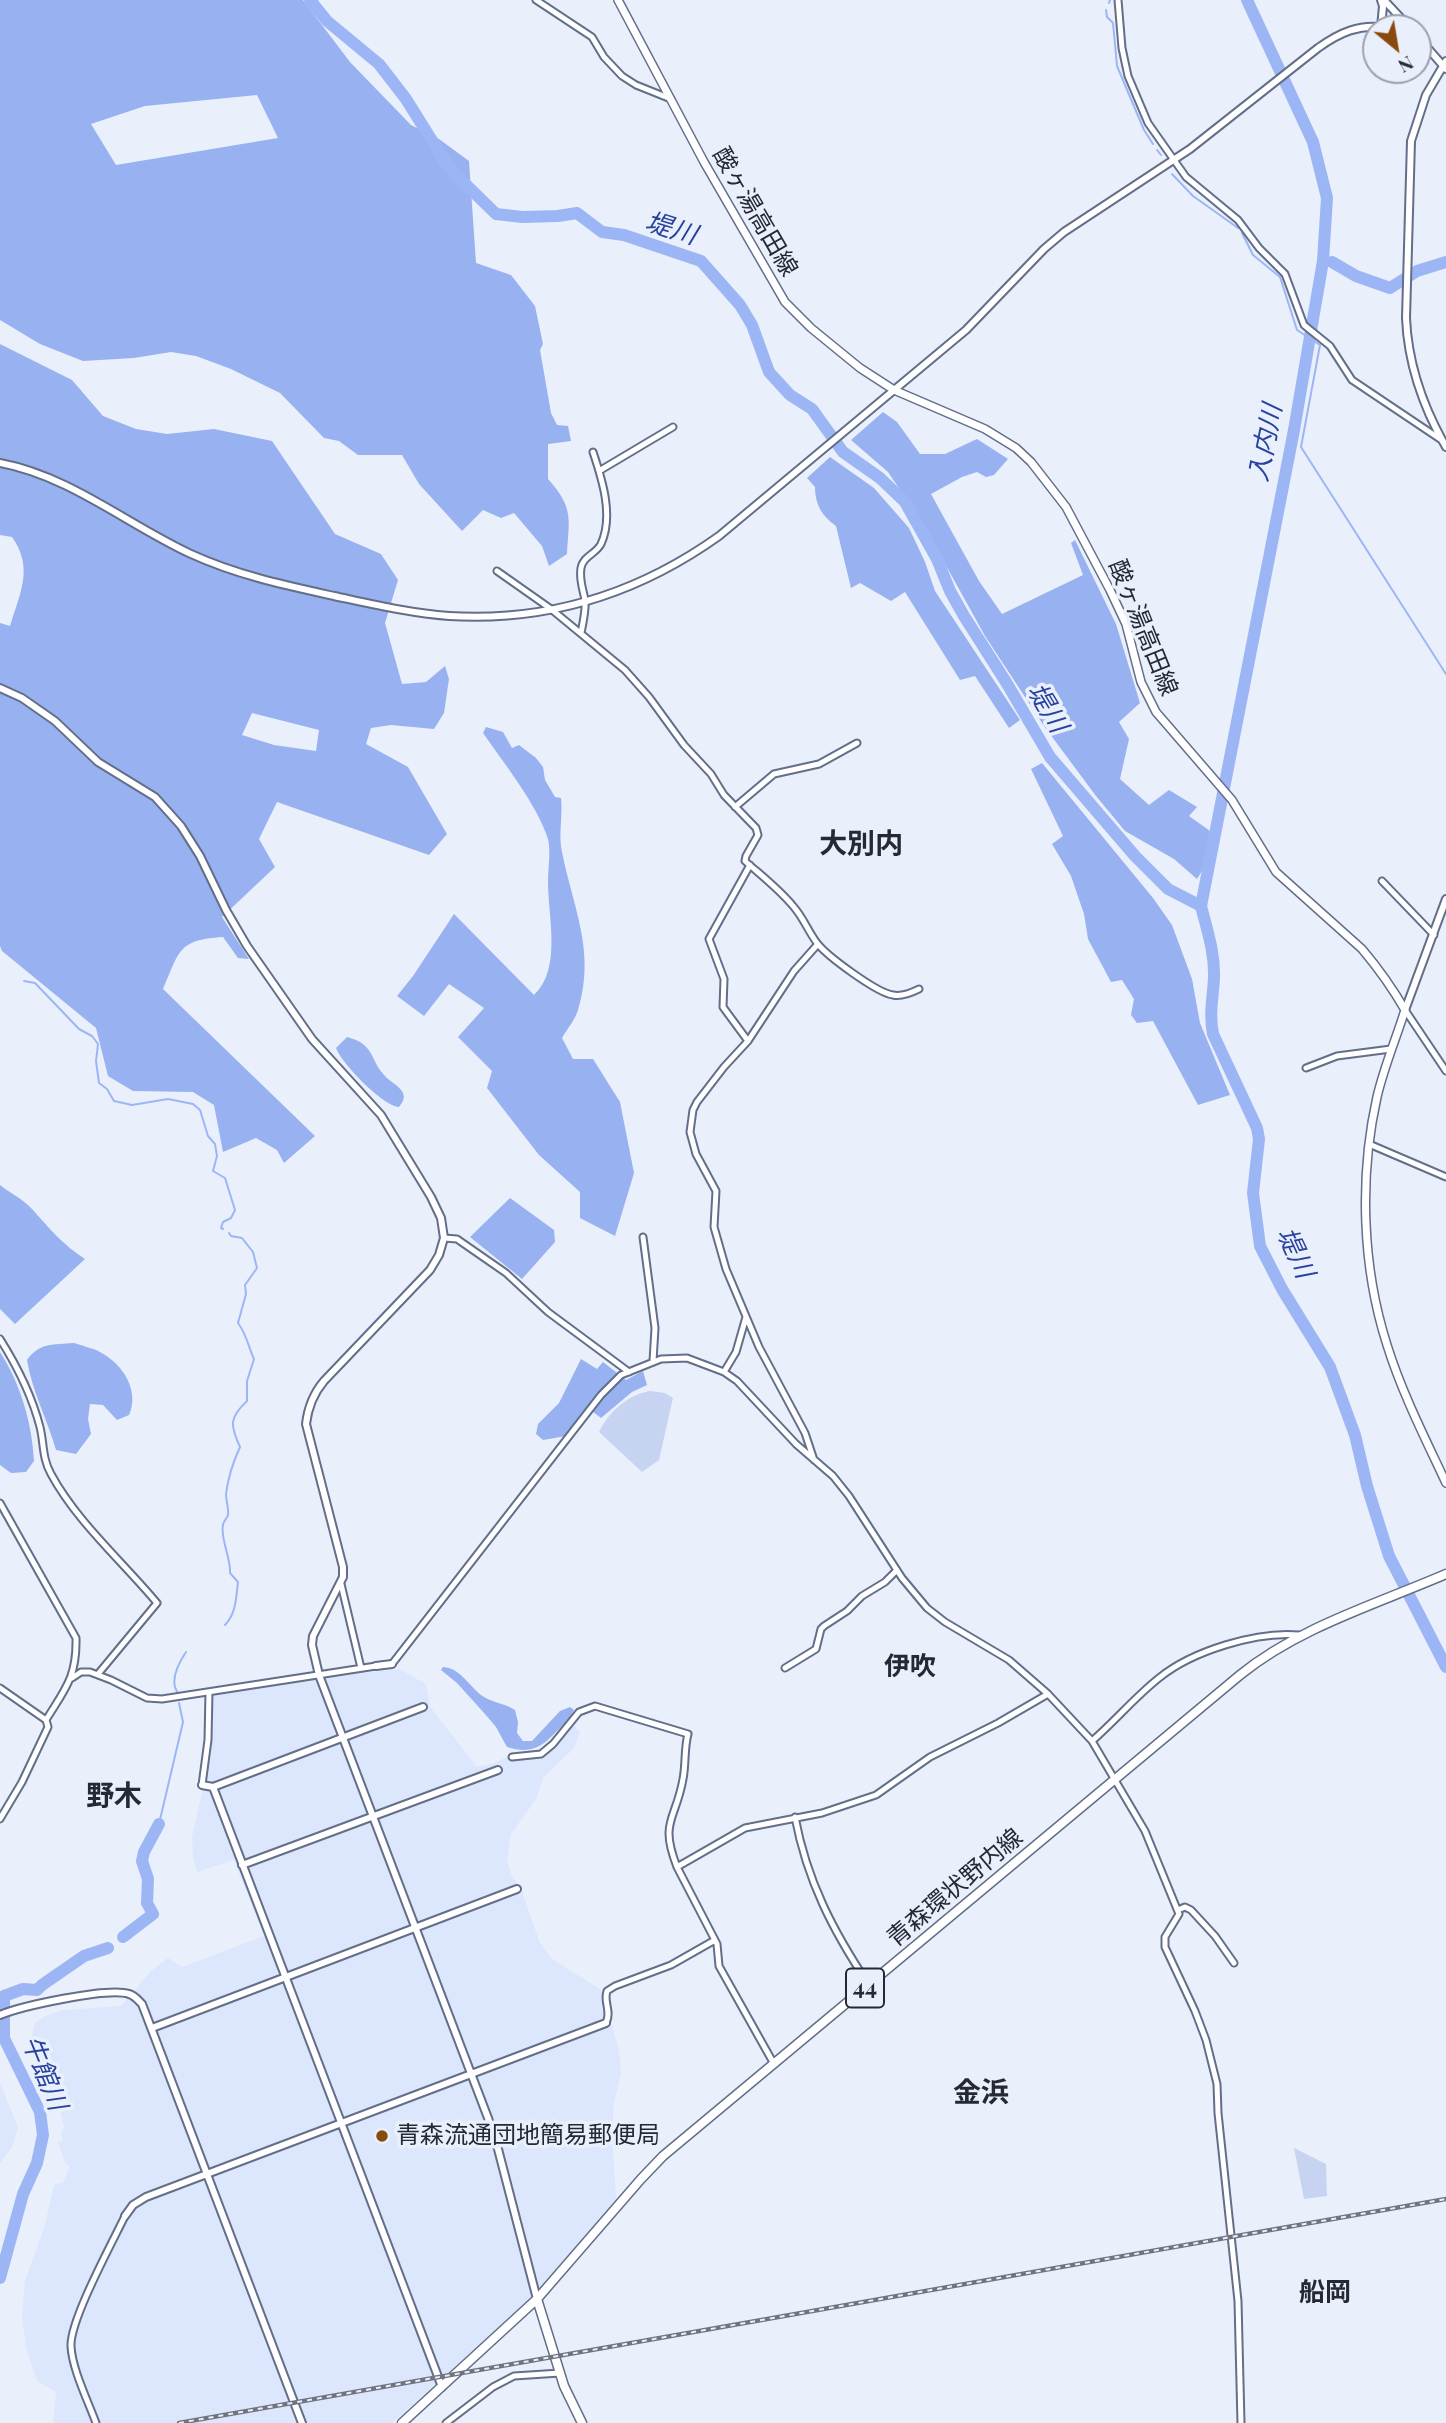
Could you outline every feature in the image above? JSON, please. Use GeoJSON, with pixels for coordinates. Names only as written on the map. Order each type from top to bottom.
{"type":"FeatureCollection","features":[{"type":"Feature","properties":{"kind":"main road","name":"酸ヶ湯高田線"},"geometry":{"type":"LineString","coordinates":[[618,0],[704,162],[785,302],[811,328],[860,368],[894,390],[985,429],[1031,462],[1048,482],[1077,526],[1121,612],[1141,682],[1156,712],[1232,800],[1276,872],[1362,949],[1405,1010]]}},
{"type":"Feature","properties":{"kind":"main road"},"geometry":{"type":"LineString","coordinates":[[1405,1010],[1377,1097],[1369,1144],[1366,1187],[1368,1247],[1381,1324],[1401,1386],[1446,1483]]}},
{"type":"Feature","properties":{"kind":"main road","name":"青森環状野内線"},"geometry":{"type":"LineString","coordinates":[[402,2423],[537,2299],[663,2156],[1262,1657],[1303,1635],[1446,1574]]}},
{"type":"Feature","properties":{"kind":"main road"},"geometry":{"type":"LineString","coordinates":[[537,2299],[560,2373],[582,2423]]}},
{"type":"Feature","properties":{"kind":"street"},"geometry":{"type":"LineString","coordinates":[[536,0],[592,37],[604,57],[622,76],[636,85],[671,99]]}},
{"type":"Feature","properties":{"kind":"street"},"geometry":{"type":"LineString","coordinates":[[1118,0],[1122,48],[1128,76],[1148,123],[1186,177],[1238,220],[1259,248],[1285,274],[1304,326],[1330,346],[1352,380],[1444,444]]}},
{"type":"Feature","properties":{"kind":"street"},"geometry":{"type":"LineString","coordinates":[[1383,0],[1396,14]]}},
{"type":"Feature","properties":{"kind":"street"},"geometry":{"type":"LineString","coordinates":[[0,463],[36,473],[58,483],[188,553],[248,577],[372,604],[449,616],[500,615],[585,602],[649,579],[677,564],[732,527],[966,330],[1054,240],[1190,149],[1334,37],[1362,28]]}},
{"type":"Feature","properties":{"kind":"street"},"geometry":{"type":"LineString","coordinates":[[1432,53],[1445,65],[1426,95],[1411,141],[1407,343],[1417,382],[1444,444]]}},
{"type":"Feature","properties":{"kind":"street"},"geometry":{"type":"LineString","coordinates":[[599,471],[673,427]]}},
{"type":"Feature","properties":{"kind":"street"},"geometry":{"type":"LineString","coordinates":[[581,633],[585,602],[580,584],[581,567],[585,558],[601,545],[605,528],[604,493],[593,452]]}},
{"type":"Feature","properties":{"kind":"street"},"geometry":{"type":"LineString","coordinates":[[497,571],[551,609],[636,681],[684,745],[758,832],[745,861],[795,908],[818,944],[865,983],[884,993],[904,995],[919,989]]}},
{"type":"Feature","properties":{"kind":"street"},"geometry":{"type":"LineString","coordinates":[[0,688],[22,698],[55,721],[98,762],[146,792],[173,816],[200,856],[234,926],[263,970],[312,1039],[371,1103],[391,1130],[437,1209],[444,1238],[439,1255],[430,1270],[324,1381],[309,1405],[306,1424],[343,1567],[341,1584],[361,1668]]}},
{"type":"Feature","properties":{"kind":"street"},"geometry":{"type":"LineString","coordinates":[[735,807],[774,774],[819,764],[857,743]]}},
{"type":"Feature","properties":{"kind":"street"},"geometry":{"type":"LineString","coordinates":[[748,1041],[723,1007],[724,979],[709,939],[750,865]]}},
{"type":"Feature","properties":{"kind":"street"},"geometry":{"type":"LineString","coordinates":[[1382,881],[1434,935]]}},
{"type":"Feature","properties":{"kind":"street"},"geometry":{"type":"LineString","coordinates":[[1446,899],[1405,1010],[1446,1071]]}},
{"type":"Feature","properties":{"kind":"street"},"geometry":{"type":"LineString","coordinates":[[814,1460],[805,1433],[759,1347],[726,1269],[716,1238],[713,1217],[716,1191],[696,1154],[690,1121],[697,1102],[748,1041],[794,971],[818,944]]}},
{"type":"Feature","properties":{"kind":"street"},"geometry":{"type":"LineString","coordinates":[[1306,1068],[1337,1056],[1391,1049]]}},
{"type":"Feature","properties":{"kind":"street"},"geometry":{"type":"LineString","coordinates":[[1369,1144],[1446,1177]]}},
{"type":"Feature","properties":{"kind":"street"},"geometry":{"type":"LineString","coordinates":[[643,1237],[655,1328],[653,1361]]}},
{"type":"Feature","properties":{"kind":"street"},"geometry":{"type":"LineString","coordinates":[[444,1238],[457,1239],[506,1273],[558,1320],[629,1372]]}},
{"type":"Feature","properties":{"kind":"street"},"geometry":{"type":"LineString","coordinates":[[724,1372],[736,1352],[746,1317]]}},
{"type":"Feature","properties":{"kind":"street"},"geometry":{"type":"LineString","coordinates":[[0,1339],[17,1366],[40,1427],[43,1453],[50,1472],[72,1506],[157,1603],[98,1674]]}},
{"type":"Feature","properties":{"kind":"street"},"geometry":{"type":"LineString","coordinates":[[46,1720],[72,1678],[81,1672],[98,1674],[147,1698],[162,1699],[393,1664],[601,1395],[621,1375],[653,1361],[687,1358],[724,1372],[737,1381],[849,1496],[911,1590],[936,1616],[1009,1660],[1048,1694],[1092,1741],[1145,1831],[1178,1910],[1179,1917],[1166,1934],[1164,1944],[1201,2026],[1217,2084],[1238,2301],[1241,2423]]}},
{"type":"Feature","properties":{"kind":"street"},"geometry":{"type":"LineString","coordinates":[[0,1503],[76,1638],[72,1678]]}},
{"type":"Feature","properties":{"kind":"street"},"geometry":{"type":"LineString","coordinates":[[785,1668],[816,1649],[824,1626],[847,1611],[862,1596],[885,1582],[897,1570]]}},
{"type":"Feature","properties":{"kind":"street"},"geometry":{"type":"LineString","coordinates":[[341,1584],[313,1636],[312,1645],[319,1675],[498,2149],[537,2299]]}},
{"type":"Feature","properties":{"kind":"street"},"geometry":{"type":"LineString","coordinates":[[1092,1741],[1159,1677],[1204,1653],[1226,1643],[1280,1633],[1303,1635]]}},
{"type":"Feature","properties":{"kind":"street"},"geometry":{"type":"LineString","coordinates":[[0,1688],[46,1720],[48,1727],[22,1782],[0,1819]]}},
{"type":"Feature","properties":{"kind":"street"},"geometry":{"type":"LineString","coordinates":[[209,1692],[208,1740],[202,1785],[214,1787],[423,1707]]}},
{"type":"Feature","properties":{"kind":"street"},"geometry":{"type":"LineString","coordinates":[[677,1867],[744,1828],[822,1813],[876,1794],[930,1757],[1048,1694]]}},
{"type":"Feature","properties":{"kind":"street"},"geometry":{"type":"LineString","coordinates":[[512,1757],[541,1754],[553,1744],[579,1712],[596,1706],[688,1734],[683,1780],[670,1819],[670,1848],[718,1947],[719,1966],[774,2064]]}},
{"type":"Feature","properties":{"kind":"street"},"geometry":{"type":"LineString","coordinates":[[242,1865],[498,1770]]}},
{"type":"Feature","properties":{"kind":"street"},"geometry":{"type":"LineString","coordinates":[[214,1787],[442,2387]]}},
{"type":"Feature","properties":{"kind":"street"},"geometry":{"type":"LineString","coordinates":[[795,1817],[804,1858],[826,1914],[869,1985]]}},
{"type":"Feature","properties":{"kind":"street"},"geometry":{"type":"LineString","coordinates":[[152,2028],[517,1889]]}},
{"type":"Feature","properties":{"kind":"street"},"geometry":{"type":"LineString","coordinates":[[1178,1910],[1185,1907],[1191,1910],[1215,1936],[1234,1963]]}},
{"type":"Feature","properties":{"kind":"street"},"geometry":{"type":"LineString","coordinates":[[96,2423],[74,2359],[72,2336],[101,2265],[129,2209],[138,2201],[606,2023],[609,2011],[607,1991],[671,1965],[715,1940]]}},
{"type":"Feature","properties":{"kind":"street"},"geometry":{"type":"LineString","coordinates":[[0,2015],[56,2000],[112,1993],[129,1994],[142,2004],[302,2423]]}},
{"type":"Feature","properties":{"kind":"street"},"geometry":{"type":"LineString","coordinates":[[446,2423],[493,2387],[514,2376],[560,2373]]}},
{"type":"Feature","properties":{"kind":"shaded area"},"geometry":{"type":"Polygon","coordinates":[[[0,0],[303,0],[350,62],[411,125],[439,139],[469,161],[476,263],[511,275],[535,306],[543,344],[540,350],[551,413],[557,425],[568,426],[571,441],[548,444],[548,479],[562,498],[568,514],[567,554],[549,566],[542,546],[514,513],[501,518],[483,510],[462,531],[419,484],[402,455],[358,455],[339,441],[324,438],[280,393],[231,369],[196,356],[171,352],[134,358],[83,361],[40,344],[0,320],[0,0]],[[257,95],[145,106],[91,124],[116,165],[278,138],[257,95]]]}},
{"type":"Feature","properties":{"kind":"shaded area"},"geometry":{"type":"Polygon","coordinates":[[[0,344],[72,380],[103,416],[136,429],[167,434],[214,429],[272,441],[335,534],[381,554],[398,580],[385,623],[402,684],[426,682],[445,666],[449,679],[444,713],[434,729],[391,725],[371,728],[366,744],[408,767],[447,834],[429,855],[277,802],[259,839],[275,867],[222,917],[249,959],[238,958],[223,937],[197,941],[188,945],[177,957],[163,989],[315,1136],[284,1163],[277,1150],[256,1138],[223,1152],[214,1105],[193,1092],[133,1091],[108,1076],[96,1028],[2,951],[0,623],[10,626],[21,592],[24,570],[19,548],[12,537],[0,535],[0,344]],[[252,713],[242,735],[274,745],[316,751],[319,730],[252,713]]]}},
{"type":"Feature","properties":{"kind":"shaded area"},"geometry":{"type":"Polygon","coordinates":[[[883,412],[897,422],[920,454],[945,454],[977,439],[1008,459],[994,475],[986,477],[977,472],[931,494],[979,581],[1002,614],[1083,575],[1071,543],[1075,540],[1116,624],[1140,703],[1119,722],[1129,739],[1120,779],[1149,805],[1169,790],[1197,807],[1189,816],[1210,831],[1202,871],[1197,879],[1174,859],[1125,831],[1096,796],[1044,726],[985,636],[923,524],[888,472],[851,440],[883,412]]]}},
{"type":"Feature","properties":{"kind":"shaded area"},"geometry":{"type":"Polygon","coordinates":[[[830,457],[874,488],[909,528],[935,591],[1020,720],[1009,728],[975,676],[960,680],[905,592],[891,601],[860,583],[851,588],[836,526],[820,509],[815,487],[807,478],[830,457]]]}},
{"type":"Feature","properties":{"kind":"shaded area"},"geometry":{"type":"Polygon","coordinates":[[[486,727],[503,732],[512,748],[519,745],[536,758],[543,767],[545,780],[555,797],[561,798],[561,846],[581,930],[585,968],[578,1010],[562,1038],[573,1059],[593,1059],[620,1102],[634,1173],[615,1236],[580,1218],[580,1192],[539,1155],[487,1088],[492,1071],[458,1037],[484,1008],[449,984],[424,1016],[397,996],[454,914],[534,995],[543,984],[548,971],[552,942],[548,839],[528,799],[483,733],[486,727]]]}},
{"type":"Feature","properties":{"kind":"shaded area"},"geometry":{"type":"Polygon","coordinates":[[[1042,763],[1172,925],[1192,979],[1200,1023],[1230,1095],[1198,1105],[1153,1021],[1137,1023],[1131,1015],[1134,999],[1122,980],[1111,982],[1088,939],[1084,914],[1071,876],[1052,844],[1063,836],[1031,769],[1042,763]]]}},
{"type":"Feature","properties":{"kind":"shaded area"},"geometry":{"type":"Polygon","coordinates":[[[347,1037],[367,1048],[380,1070],[403,1093],[403,1101],[399,1107],[383,1100],[346,1064],[336,1048],[347,1037]]]}},
{"type":"Feature","properties":{"kind":"shaded area"},"geometry":{"type":"Polygon","coordinates":[[[0,1185],[28,1205],[63,1242],[85,1259],[15,1324],[0,1309],[0,1185]]]}},
{"type":"Feature","properties":{"kind":"shaded area"},"geometry":{"type":"Polygon","coordinates":[[[510,1198],[554,1230],[555,1242],[522,1279],[470,1237],[510,1198]]]}},
{"type":"Feature","properties":{"kind":"shaded area"},"geometry":{"type":"Polygon","coordinates":[[[74,1343],[97,1351],[116,1364],[127,1379],[132,1397],[129,1415],[117,1420],[103,1405],[90,1404],[88,1419],[91,1434],[76,1454],[56,1450],[32,1383],[27,1360],[42,1347],[74,1343]]]}},
{"type":"Feature","properties":{"kind":"shaded area"},"geometry":{"type":"Polygon","coordinates":[[[0,1352],[14,1378],[28,1419],[34,1461],[26,1472],[11,1473],[0,1465],[0,1352]]]}},
{"type":"Feature","properties":{"kind":"shaded area"},"geometry":{"type":"Polygon","coordinates":[[[581,1359],[597,1369],[603,1362],[626,1380],[643,1371],[647,1385],[632,1392],[601,1418],[587,1407],[566,1436],[543,1440],[536,1434],[538,1424],[559,1403],[581,1359]]]}},
{"type":"Feature","properties":{"kind":"shaded area"},"geometry":{"type":"Polygon","coordinates":[[[650,1391],[665,1393],[673,1398],[659,1460],[642,1472],[599,1432],[620,1406],[634,1396],[650,1391]]]}},
{"type":"Feature","properties":{"kind":"shaded area"},"geometry":{"type":"Polygon","coordinates":[[[443,1667],[455,1671],[484,1697],[515,1710],[517,1733],[523,1741],[532,1741],[560,1711],[570,1707],[574,1710],[551,1738],[540,1746],[529,1750],[507,1747],[496,1727],[457,1683],[441,1670],[443,1667]]]}},
{"type":"Feature","properties":{"kind":"shaded area"},"geometry":{"type":"Polygon","coordinates":[[[399,1669],[426,1684],[430,1707],[477,1767],[493,1764],[510,1755],[539,1753],[573,1724],[580,1733],[573,1749],[543,1778],[536,1799],[511,1834],[507,1860],[511,1874],[521,1889],[540,1943],[552,1959],[600,1989],[603,1994],[619,2050],[621,2074],[614,2102],[612,2134],[616,2200],[526,2303],[392,2423],[53,2423],[56,2392],[37,2381],[26,2348],[22,2315],[25,2281],[45,2225],[53,2189],[55,2184],[63,2183],[70,2166],[66,2164],[58,2142],[63,2140],[61,2133],[64,2127],[60,2110],[34,2050],[32,2036],[35,2023],[45,2016],[63,2010],[121,2006],[151,1971],[168,1958],[182,1967],[264,1936],[234,1860],[197,1872],[193,1856],[192,1837],[210,1758],[212,1694],[284,1682],[399,1669]]]}},
{"type":"Feature","properties":{"kind":"shaded area"},"geometry":{"type":"Polygon","coordinates":[[[0,2083],[18,2127],[12,2147],[0,2163],[0,2083]]]}},
{"type":"Feature","properties":{"kind":"shaded area"},"geometry":{"type":"Polygon","coordinates":[[[1294,2148],[1326,2164],[1327,2196],[1304,2199],[1294,2148]]]}},
{"type":"Feature","properties":{"kind":"waterway","name":"堤川"},"geometry":{"type":"LineString","coordinates":[[310,0],[327,21],[379,64],[406,99],[449,168],[496,214],[522,217],[577,213],[602,232],[624,235],[701,261],[740,305],[752,325],[769,372],[790,395],[812,409],[843,452],[880,478],[905,502],[937,559],[964,616],[1050,757],[1135,856],[1168,889],[1201,906],[1213,960],[1213,1034],[1257,1128],[1259,1139],[1253,1193],[1260,1246],[1282,1289],[1330,1367],[1355,1435],[1367,1486],[1389,1556],[1446,1667]]}},
{"type":"Feature","properties":{"kind":"waterway","name":"入内川"},"geometry":{"type":"LineString","coordinates":[[1201,906],[1294,430],[1323,261],[1327,198],[1313,142],[1247,0]]}},
{"type":"Feature","properties":{"kind":"waterway"},"geometry":{"type":"LineString","coordinates":[[1106,10],[1107,17],[1113,23],[1117,66],[1144,130],[1153,144]]}},
{"type":"Feature","properties":{"kind":"waterway"},"geometry":{"type":"LineString","coordinates":[[1157,150],[1161,155]]}},
{"type":"Feature","properties":{"kind":"waterway"},"geometry":{"type":"LineString","coordinates":[[1172,174],[1193,196],[1238,228]]}},
{"type":"Feature","properties":{"kind":"waterway"},"geometry":{"type":"LineString","coordinates":[[1242,233],[1253,255],[1280,277],[1297,330],[1320,345],[1301,447],[1446,674]]}},
{"type":"Feature","properties":{"kind":"waterway"},"geometry":{"type":"LineString","coordinates":[[1332,262],[1356,276],[1390,288],[1417,271],[1446,262]]}},
{"type":"Feature","properties":{"kind":"waterway"},"geometry":{"type":"LineString","coordinates":[[24,981],[35,983],[79,1029],[92,1036],[98,1044],[96,1061],[99,1083],[107,1089],[114,1101],[132,1105],[168,1099],[193,1104],[200,1110],[208,1136],[215,1144],[217,1156],[213,1171],[225,1178],[235,1210],[231,1218],[223,1222],[223,1229]]}},
{"type":"Feature","properties":{"kind":"waterway"},"geometry":{"type":"LineString","coordinates":[[225,1625],[233,1611],[238,1582],[230,1573],[222,1530],[228,1515],[228,1482],[240,1447],[233,1422],[237,1412],[247,1401],[247,1381],[254,1359],[238,1323],[246,1294],[245,1285],[257,1268],[253,1252],[242,1238],[229,1233]]}},
{"type":"Feature","properties":{"kind":"waterway"},"geometry":{"type":"LineString","coordinates":[[178,1693],[174,1678],[186,1652]]}},
{"type":"Feature","properties":{"kind":"waterway"},"geometry":{"type":"LineString","coordinates":[[159,1824],[183,1722],[179,1703]]}},
{"type":"Feature","properties":{"kind":"waterway","name":"牛館川"},"geometry":{"type":"LineString","coordinates":[[123,1937],[153,1914],[147,1903],[148,1879],[142,1861],[159,1824]]}},
{"type":"Feature","properties":{"kind":"waterway","name":"牛館川"},"geometry":{"type":"LineString","coordinates":[[0,2278],[23,2194],[37,2163],[43,2135],[40,2112],[4,2038],[4,1996],[23,1989],[37,1990],[84,1956],[108,1948]]}},
{"type":"Feature","properties":{"kind":"railway"},"geometry":{"type":"LineString","coordinates":[[179,2423],[1446,2199]]}},
{"type":"Feature","properties":{"kind":"place","name":"青森流通団地簡易郵便局"},"geometry":{"type":"Point","coordinates":[382,2136]}},
{"type":"Feature","properties":{"kind":"district","name":"大別内"},"geometry":{"type":"Point","coordinates":[861,844]}},
{"type":"Feature","properties":{"kind":"district","name":"伊吹"},"geometry":{"type":"Point","coordinates":[910,1667]}},
{"type":"Feature","properties":{"kind":"district","name":"野木"},"geometry":{"type":"Point","coordinates":[114,1796]}},
{"type":"Feature","properties":{"kind":"district","name":"金浜"},"geometry":{"type":"Point","coordinates":[981,2093]}},
{"type":"Feature","properties":{"kind":"district","name":"船岡"},"geometry":{"type":"Point","coordinates":[1325,2293]}}]}
